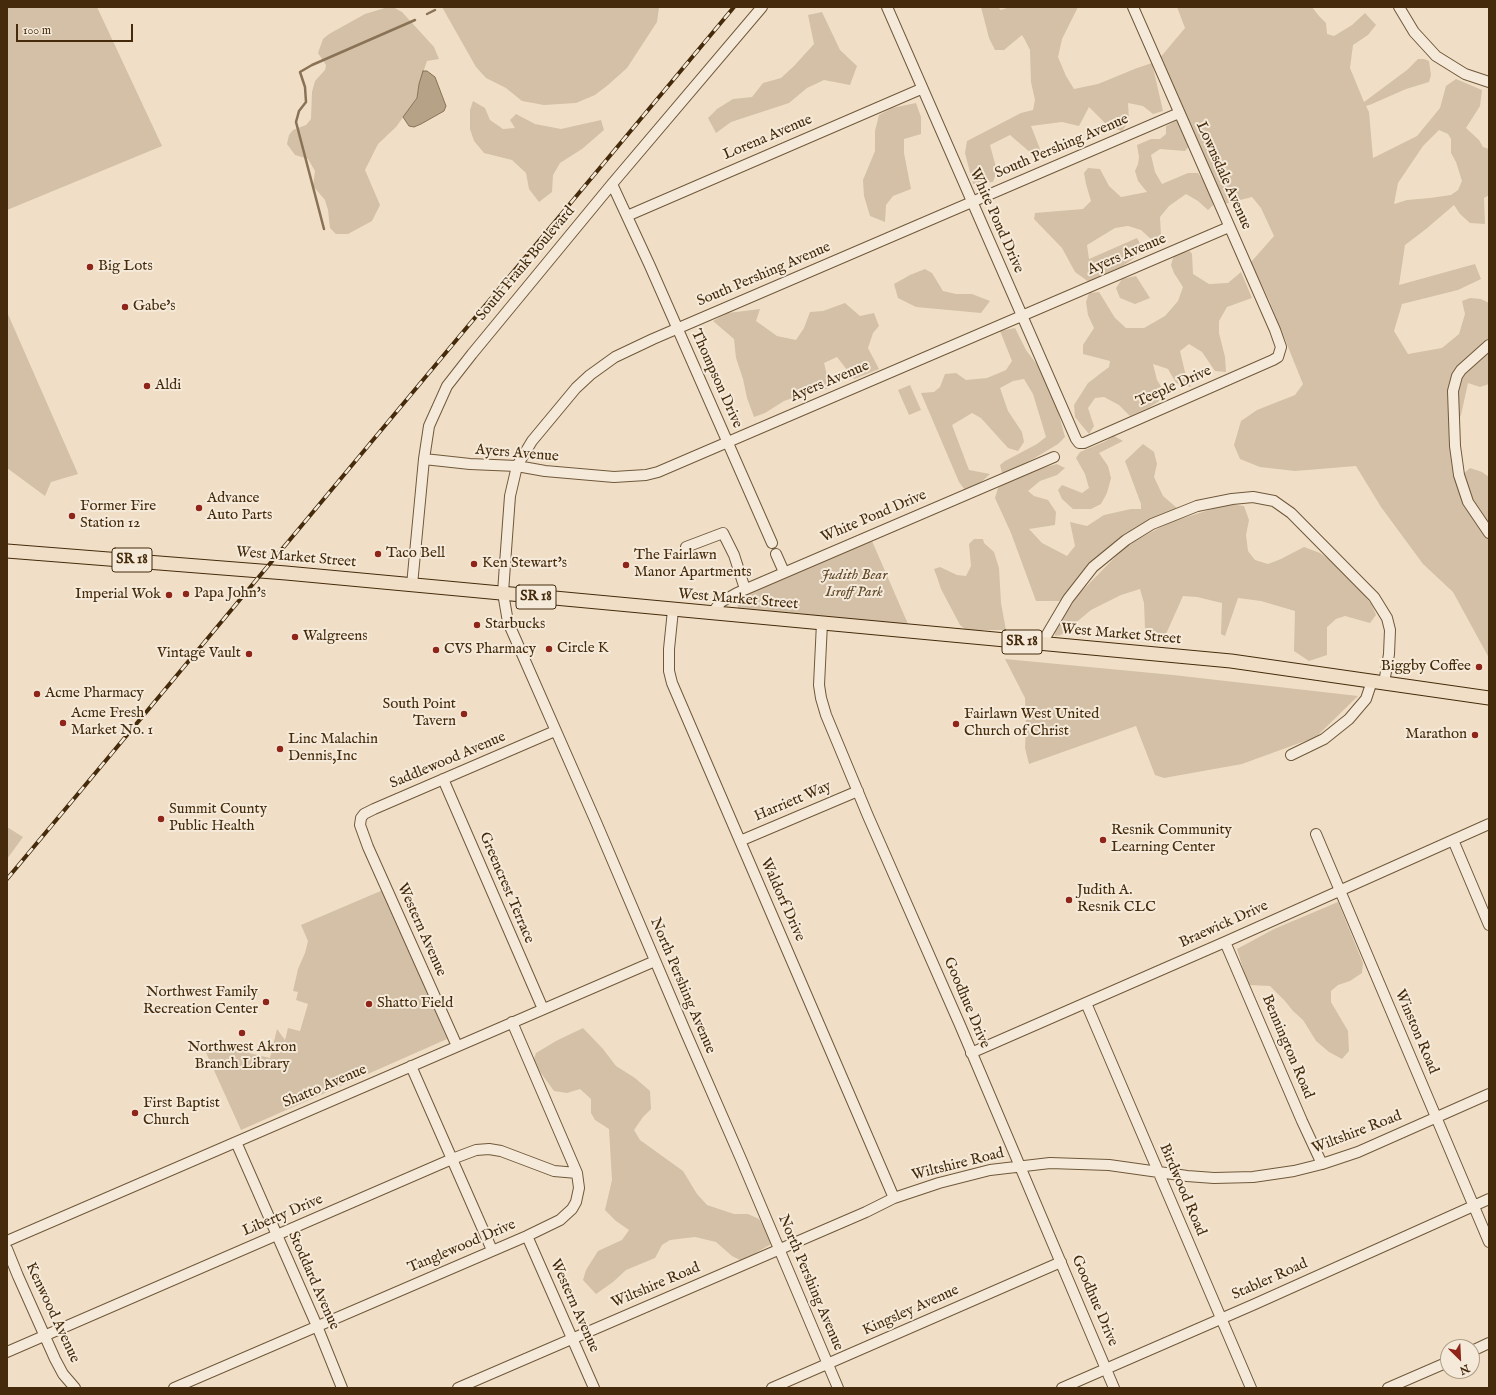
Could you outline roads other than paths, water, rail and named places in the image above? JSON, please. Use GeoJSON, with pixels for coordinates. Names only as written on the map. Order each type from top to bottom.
{"type":"FeatureCollection","features":[{"type":"Feature","properties":{"kind":"main road","name":"West Market Street"},"geometry":{"type":"LineString","coordinates":[[7,551],[133,560],[412,585],[1231,661],[1489,698]]}},
{"type":"Feature","properties":{"kind":"street","name":"South Frank Boulevard"},"geometry":{"type":"LineString","coordinates":[[412,585],[424,459],[429,426],[447,386],[612,184],[762,7]]}},
{"type":"Feature","properties":{"kind":"street","name":"White Pond Drive"},"geometry":{"type":"LineString","coordinates":[[886,7],[1077,442],[1082,443]]}},
{"type":"Feature","properties":{"kind":"street","name":"Lownsdale Avenue"},"geometry":{"type":"LineString","coordinates":[[1133,7],[1280,341],[1281,347],[1278,357]]}},
{"type":"Feature","properties":{"kind":"street"},"geometry":{"type":"LineString","coordinates":[[1399,7],[1414,32],[1436,56],[1463,73],[1489,82]]}},
{"type":"Feature","properties":{"kind":"street","name":"Lorena Avenue"},"geometry":{"type":"LineString","coordinates":[[627,216],[921,89]]}},
{"type":"Feature","properties":{"kind":"street","name":"South Pershing Avenue"},"geometry":{"type":"LineString","coordinates":[[504,594],[509,507],[517,466],[532,441],[576,388],[590,375],[615,357],[1179,113]]}},
{"type":"Feature","properties":{"kind":"street","name":"Thompson Drive"},"geometry":{"type":"LineString","coordinates":[[612,184],[772,543]]}},
{"type":"Feature","properties":{"kind":"street","name":"Ayers Avenue"},"geometry":{"type":"LineString","coordinates":[[424,459],[470,464],[517,466],[552,472],[614,477],[646,475],[669,468],[1229,227]]}},
{"type":"Feature","properties":{"kind":"street"},"geometry":{"type":"LineString","coordinates":[[1489,346],[1461,370],[1457,376],[1453,391],[1455,446],[1462,487],[1468,502],[1489,533]]}},
{"type":"Feature","properties":{"kind":"street","name":"Teeple Drive"},"geometry":{"type":"LineString","coordinates":[[1082,443],[1086,443],[1212,388],[1278,357]]}},
{"type":"Feature","properties":{"kind":"street","name":"White Pond Drive"},"geometry":{"type":"LineString","coordinates":[[712,613],[721,602],[745,589],[1054,457]]}},
{"type":"Feature","properties":{"kind":"street"},"geometry":{"type":"LineString","coordinates":[[1042,643],[1068,599],[1093,567],[1126,540],[1152,524],[1197,506],[1232,499],[1254,497],[1266,499],[1283,506],[1357,578],[1374,597],[1382,607],[1387,618],[1390,636],[1378,682],[1366,699],[1348,719],[1324,739],[1291,755]]}},
{"type":"Feature","properties":{"kind":"street"},"geometry":{"type":"LineString","coordinates":[[686,548],[723,533],[734,555],[745,589]]}},
{"type":"Feature","properties":{"kind":"street"},"geometry":{"type":"LineString","coordinates":[[776,554],[784,572]]}},
{"type":"Feature","properties":{"kind":"street","name":"North Pershing Avenue"},"geometry":{"type":"LineString","coordinates":[[504,594],[508,622],[741,1159],[838,1388]]}},
{"type":"Feature","properties":{"kind":"street","name":"Waldorf Drive"},"geometry":{"type":"LineString","coordinates":[[673,610],[669,649],[669,671],[672,683],[894,1198]]}},
{"type":"Feature","properties":{"kind":"street","name":"Goodhue Drive"},"geometry":{"type":"LineString","coordinates":[[822,623],[819,676],[821,698],[826,715],[1114,1388]]}},
{"type":"Feature","properties":{"kind":"street","name":"Saddlewood Avenue"},"geometry":{"type":"LineString","coordinates":[[360,825],[361,818],[369,811],[555,731]]}},
{"type":"Feature","properties":{"kind":"street","name":"Greencrest Terrace"},"geometry":{"type":"LineString","coordinates":[[443,778],[543,1010]]}},
{"type":"Feature","properties":{"kind":"street","name":"Harriett Way"},"geometry":{"type":"LineString","coordinates":[[740,840],[858,791]]}},
{"type":"Feature","properties":{"kind":"street","name":"Braewick Drive"},"geometry":{"type":"LineString","coordinates":[[971,1053],[1489,824]]}},
{"type":"Feature","properties":{"kind":"street","name":"Western Avenue"},"geometry":{"type":"LineString","coordinates":[[360,825],[383,883],[457,1046]]}},
{"type":"Feature","properties":{"kind":"street","name":"Winston Road"},"geometry":{"type":"LineString","coordinates":[[1316,834],[1489,1242]]}},
{"type":"Feature","properties":{"kind":"street"},"geometry":{"type":"LineString","coordinates":[[1453,840],[1489,925]]}},
{"type":"Feature","properties":{"kind":"street","name":"Bennington Road"},"geometry":{"type":"LineString","coordinates":[[1225,942],[1322,1164]]}},
{"type":"Feature","properties":{"kind":"street","name":"Shatto Avenue"},"geometry":{"type":"LineString","coordinates":[[7,1241],[655,961]]}},
{"type":"Feature","properties":{"kind":"street","name":"Birdwood Road"},"geometry":{"type":"LineString","coordinates":[[1086,1003],[1251,1388]]}},
{"type":"Feature","properties":{"kind":"street","name":"Tanglewood Drive"},"geometry":{"type":"LineString","coordinates":[[174,1388],[527,1236],[560,1220],[572,1209],[576,1202],[579,1188],[577,1173],[512,1022]]}},
{"type":"Feature","properties":{"kind":"street"},"geometry":{"type":"LineString","coordinates":[[411,1066],[492,1250]]}},
{"type":"Feature","properties":{"kind":"street","name":"Wiltshire Road"},"geometry":{"type":"LineString","coordinates":[[458,1388],[866,1212],[894,1198],[963,1176],[990,1170],[1020,1166],[1076,1163],[1110,1165],[1187,1176],[1227,1178],[1253,1177],[1287,1172],[1322,1164],[1358,1152],[1489,1094]]}},
{"type":"Feature","properties":{"kind":"street","name":"Stoddard Avenue"},"geometry":{"type":"LineString","coordinates":[[236,1142],[317,1326],[342,1388]]}},
{"type":"Feature","properties":{"kind":"street","name":"Liberty Drive"},"geometry":{"type":"LineString","coordinates":[[7,1352],[452,1159],[476,1150],[489,1149],[501,1151],[554,1170],[577,1173]]}},
{"type":"Feature","properties":{"kind":"street","name":"Stabler Road"},"geometry":{"type":"LineString","coordinates":[[1062,1388],[1489,1199]]}},
{"type":"Feature","properties":{"kind":"street","name":"Western Avenue"},"geometry":{"type":"LineString","coordinates":[[527,1236],[594,1388]]}},
{"type":"Feature","properties":{"kind":"street","name":"Kenwood Avenue"},"geometry":{"type":"LineString","coordinates":[[7,1249],[57,1362],[75,1388]]}},
{"type":"Feature","properties":{"kind":"street","name":"Kingsley Avenue"},"geometry":{"type":"LineString","coordinates":[[772,1388],[1061,1262]]}},
{"type":"Feature","properties":{"kind":"street"},"geometry":{"type":"LineString","coordinates":[[1388,1388],[1440,1365]]}},
{"type":"Feature","properties":{"kind":"waterway"},"geometry":{"type":"LineString","coordinates":[[427,14],[435,10]]}},
{"type":"Feature","properties":{"kind":"waterway"},"geometry":{"type":"LineString","coordinates":[[324,229],[296,122],[299,111],[306,102],[305,87],[300,72],[312,65],[415,20]]}},
{"type":"Feature","properties":{"kind":"railway"},"geometry":{"type":"LineString","coordinates":[[7,879],[734,7]]}},
{"type":"Feature","properties":{"kind":"place","name":"Big Lots"},"geometry":{"type":"Point","coordinates":[90,267]}},
{"type":"Feature","properties":{"kind":"place","name":"Gabe's"},"geometry":{"type":"Point","coordinates":[125,307]}},
{"type":"Feature","properties":{"kind":"place","name":"Aldi"},"geometry":{"type":"Point","coordinates":[147,386]}},
{"type":"Feature","properties":{"kind":"place","name":"Advance Auto Parts"},"geometry":{"type":"Point","coordinates":[199,508]}},
{"type":"Feature","properties":{"kind":"place","name":"Former Fire Station 12"},"geometry":{"type":"Point","coordinates":[72,516]}},
{"type":"Feature","properties":{"kind":"place","name":"Taco Bell"},"geometry":{"type":"Point","coordinates":[378,554]}},
{"type":"Feature","properties":{"kind":"place","name":"Ken Stewart's"},"geometry":{"type":"Point","coordinates":[474,564]}},
{"type":"Feature","properties":{"kind":"place","name":"The Fairlawn Manor Apartments"},"geometry":{"type":"Point","coordinates":[626,565]}},
{"type":"Feature","properties":{"kind":"place","name":"Papa John's"},"geometry":{"type":"Point","coordinates":[186,594]}},
{"type":"Feature","properties":{"kind":"place","name":"Imperial Wok"},"geometry":{"type":"Point","coordinates":[169,595]}},
{"type":"Feature","properties":{"kind":"place","name":"Starbucks"},"geometry":{"type":"Point","coordinates":[477,625]}},
{"type":"Feature","properties":{"kind":"place","name":"Walgreens"},"geometry":{"type":"Point","coordinates":[295,637]}},
{"type":"Feature","properties":{"kind":"place","name":"Circle K"},"geometry":{"type":"Point","coordinates":[549,649]}},
{"type":"Feature","properties":{"kind":"place","name":"CVS Pharmacy"},"geometry":{"type":"Point","coordinates":[436,650]}},
{"type":"Feature","properties":{"kind":"place","name":"Vintage Vault"},"geometry":{"type":"Point","coordinates":[249,654]}},
{"type":"Feature","properties":{"kind":"place","name":"Biggby Coffee"},"geometry":{"type":"Point","coordinates":[1479,667]}},
{"type":"Feature","properties":{"kind":"place","name":"Acme Pharmacy"},"geometry":{"type":"Point","coordinates":[37,694]}},
{"type":"Feature","properties":{"kind":"place","name":"South Point Tavern"},"geometry":{"type":"Point","coordinates":[464,714]}},
{"type":"Feature","properties":{"kind":"place","name":"Acme Fresh Market No. 1"},"geometry":{"type":"Point","coordinates":[63,723]}},
{"type":"Feature","properties":{"kind":"place","name":"Fairlawn West United Church of Christ"},"geometry":{"type":"Point","coordinates":[956,724]}},
{"type":"Feature","properties":{"kind":"place","name":"Marathon"},"geometry":{"type":"Point","coordinates":[1475,735]}},
{"type":"Feature","properties":{"kind":"place","name":"Linc Malachin Dennis,Inc"},"geometry":{"type":"Point","coordinates":[280,749]}},
{"type":"Feature","properties":{"kind":"place","name":"Summit County Public Health"},"geometry":{"type":"Point","coordinates":[161,819]}},
{"type":"Feature","properties":{"kind":"place","name":"Resnik Community Learning Center"},"geometry":{"type":"Point","coordinates":[1103,840]}},
{"type":"Feature","properties":{"kind":"place","name":"Judith A. Resnik CLC"},"geometry":{"type":"Point","coordinates":[1069,900]}},
{"type":"Feature","properties":{"kind":"place","name":"Northwest Family Recreation Center"},"geometry":{"type":"Point","coordinates":[266,1002]}},
{"type":"Feature","properties":{"kind":"place","name":"Shatto Field"},"geometry":{"type":"Point","coordinates":[369,1004]}},
{"type":"Feature","properties":{"kind":"place","name":"Northwest Akron Branch Library"},"geometry":{"type":"Point","coordinates":[242,1033]}},
{"type":"Feature","properties":{"kind":"place","name":"First Baptist Church"},"geometry":{"type":"Point","coordinates":[135,1113]}},
{"type":"Feature","properties":{"kind":"park label","name":"Judith Bear Isroff Park"},"geometry":{"type":"Point","coordinates":[854,584]}}]}
